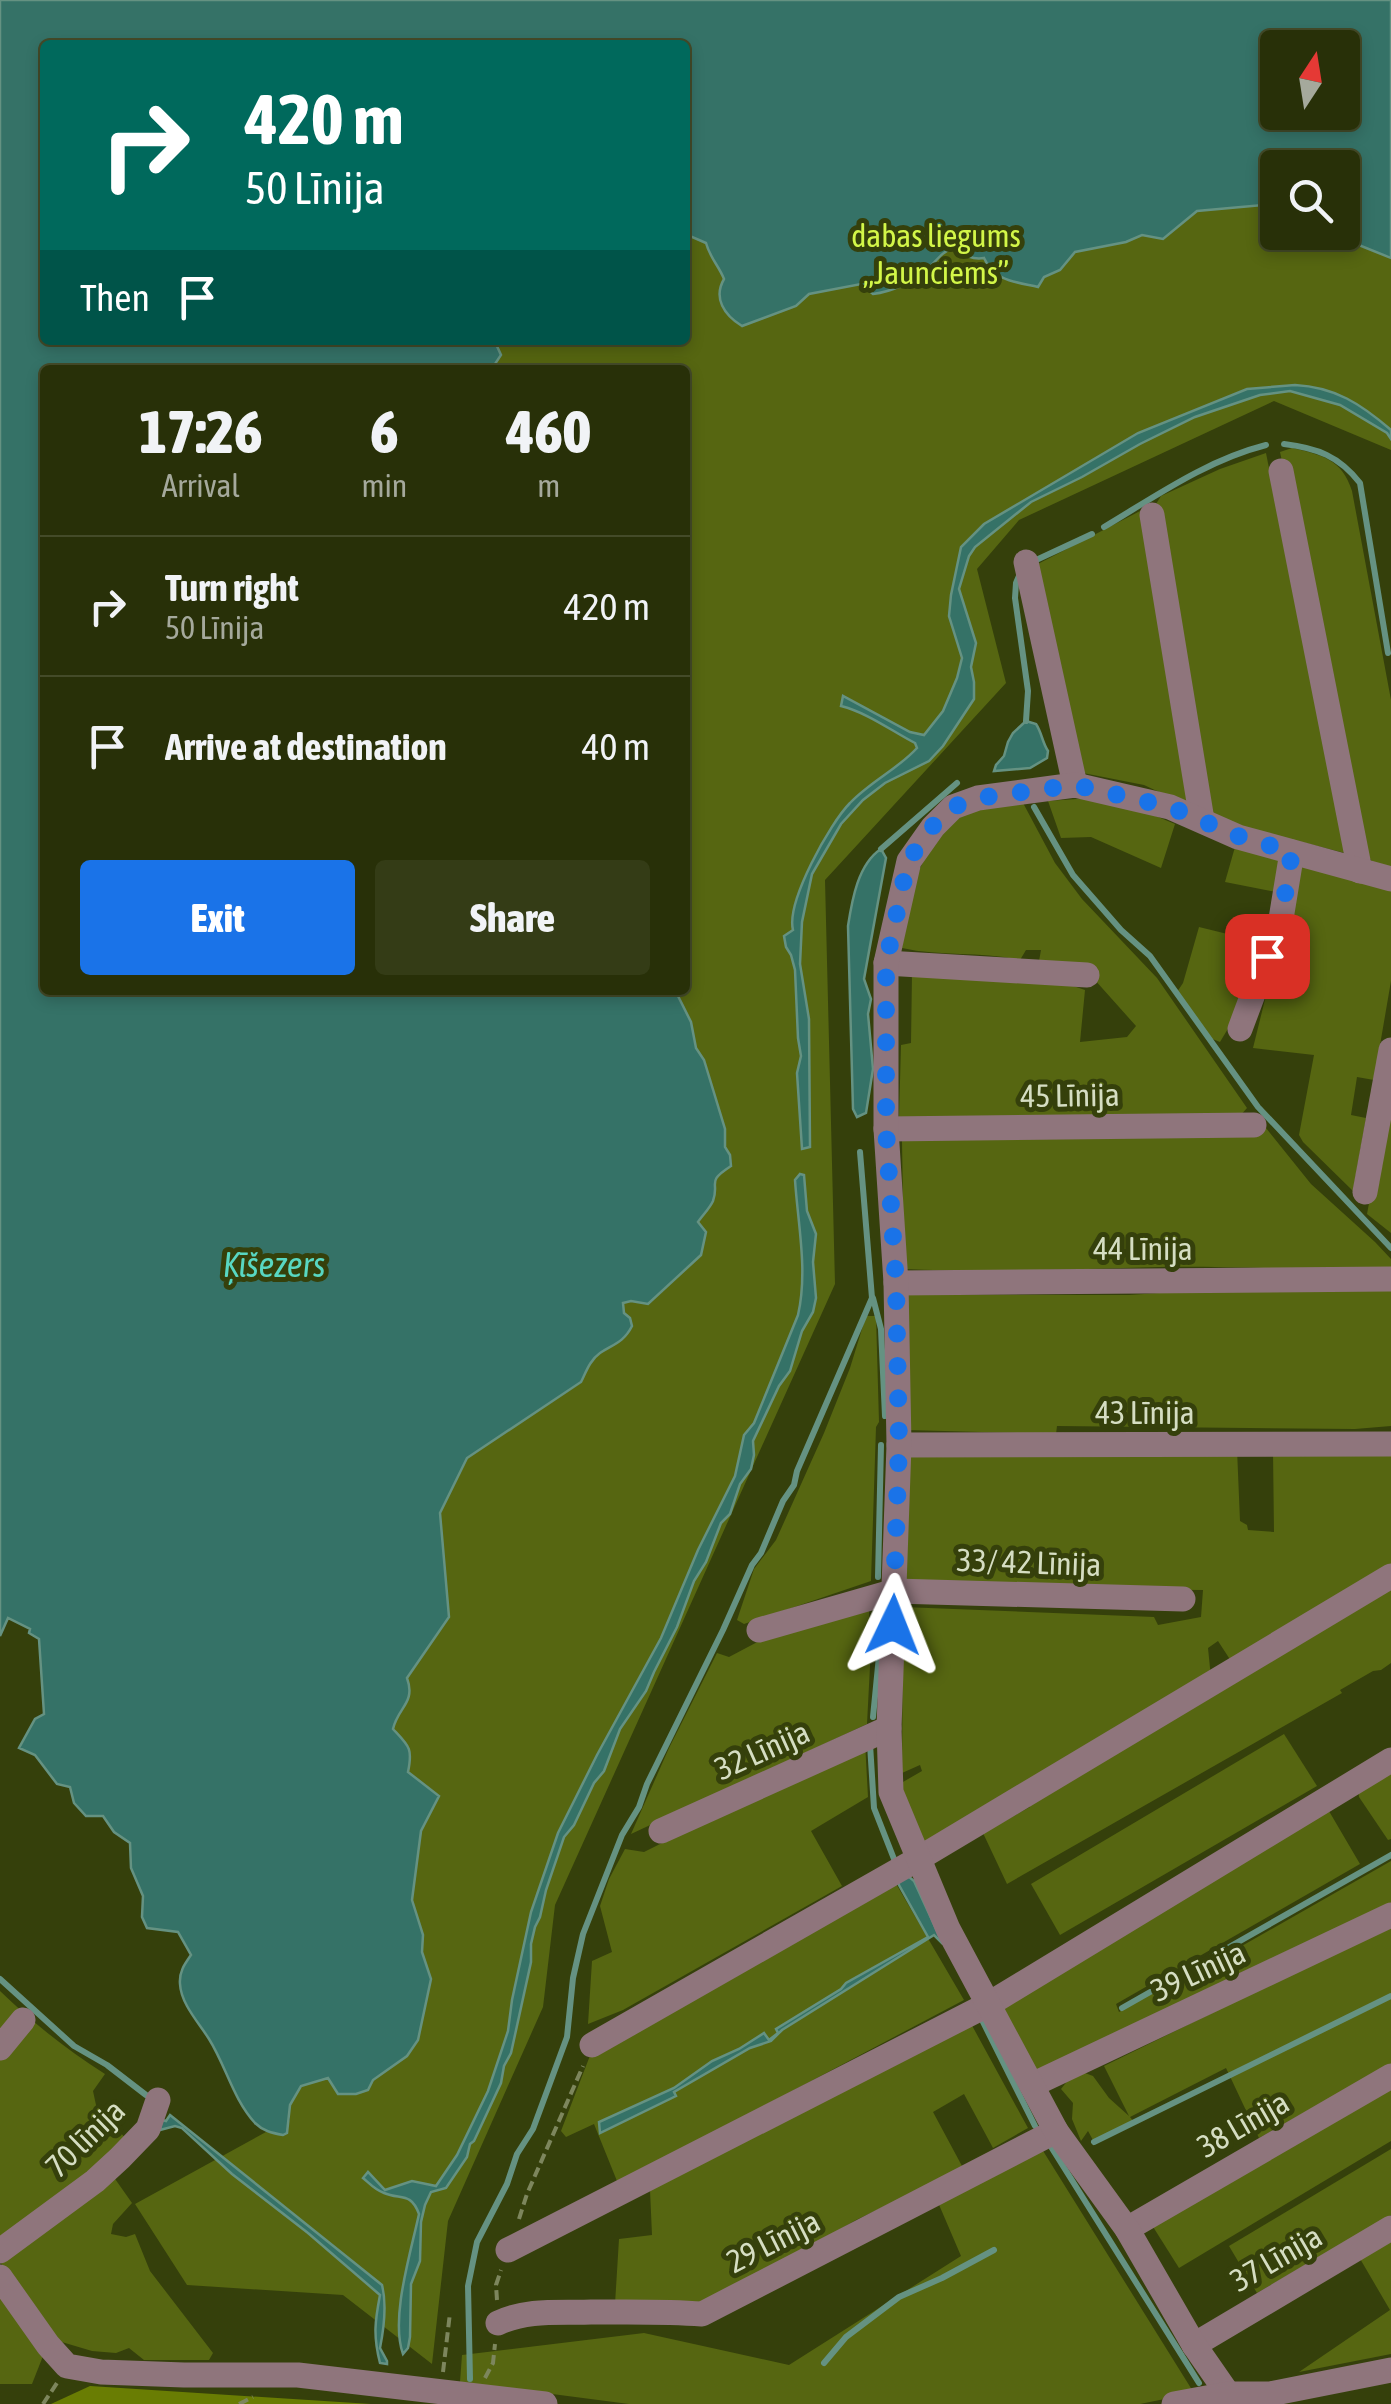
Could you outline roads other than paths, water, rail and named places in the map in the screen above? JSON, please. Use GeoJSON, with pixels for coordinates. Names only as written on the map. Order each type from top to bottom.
{"type":"FeatureCollection","features":[{"type":"Feature","properties":{"kind":"street"},"geometry":{"type":"LineString","coordinates":[[1281,471],[1360,871]]}},
{"type":"Feature","properties":{"kind":"street"},"geometry":{"type":"LineString","coordinates":[[1152,515],[1202,820]]}},
{"type":"Feature","properties":{"kind":"street"},"geometry":{"type":"LineString","coordinates":[[1026,562],[1075,785]]}},
{"type":"Feature","properties":{"kind":"street"},"geometry":{"type":"LineString","coordinates":[[1228,2394],[1194,2344],[1127,2228],[1056,2131],[948,1929],[891,1792],[889,1728],[899,1444],[896,1283],[886,1129],[886,963],[908,861],[933,826],[953,807],[978,798],[1075,785],[1144,800],[1238,836],[1391,880]]}},
{"type":"Feature","properties":{"kind":"street"},"geometry":{"type":"LineString","coordinates":[[1240,1029],[1281,919],[1292,852]]}},
{"type":"Feature","properties":{"kind":"street"},"geometry":{"type":"LineString","coordinates":[[886,963],[1087,975]]}},
{"type":"Feature","properties":{"kind":"street"},"geometry":{"type":"LineString","coordinates":[[1366,1192],[1391,1050]]}},
{"type":"Feature","properties":{"kind":"street","name":"45 Līnija"},"geometry":{"type":"LineString","coordinates":[[886,1129],[1254,1125]]}},
{"type":"Feature","properties":{"kind":"street","name":"44 Līnija"},"geometry":{"type":"LineString","coordinates":[[896,1283],[1391,1279]]}},
{"type":"Feature","properties":{"kind":"street","name":"43 Līnija"},"geometry":{"type":"LineString","coordinates":[[899,1444],[1391,1444]]}},
{"type":"Feature","properties":{"kind":"street"},"geometry":{"type":"LineString","coordinates":[[592,2045],[918,1859],[1391,1576]]}},
{"type":"Feature","properties":{"kind":"street","name":"33/ 42 Līnija"},"geometry":{"type":"LineString","coordinates":[[759,1630],[895,1591],[1183,1600]]}},
{"type":"Feature","properties":{"kind":"street","name":"32 Līnija"},"geometry":{"type":"LineString","coordinates":[[661,1831],[889,1728]]}},
{"type":"Feature","properties":{"kind":"street"},"geometry":{"type":"LineString","coordinates":[[508,2250],[989,2004],[1391,1760]]}},
{"type":"Feature","properties":{"kind":"street","name":"39 Līnija"},"geometry":{"type":"LineString","coordinates":[[1032,2085],[1391,1916]]}},
{"type":"Feature","properties":{"kind":"street"},"geometry":{"type":"LineString","coordinates":[[0,2048],[23,2020]]}},
{"type":"Feature","properties":{"kind":"street","name":"38 Līnija"},"geometry":{"type":"LineString","coordinates":[[1127,2228],[1391,2076]]}},
{"type":"Feature","properties":{"kind":"street","name":"70 līnija"},"geometry":{"type":"LineString","coordinates":[[0,2251],[120,2158],[148,2129],[158,2100]]}},
{"type":"Feature","properties":{"kind":"street","name":"29 Līnija"},"geometry":{"type":"LineString","coordinates":[[498,2324],[512,2316],[534,2313],[702,2314],[1056,2131]]}},
{"type":"Feature","properties":{"kind":"street","name":"37 Līnija"},"geometry":{"type":"LineString","coordinates":[[1194,2344],[1391,2228]]}},
{"type":"Feature","properties":{"kind":"street"},"geometry":{"type":"LineString","coordinates":[[0,2277],[67,2366],[101,2372],[184,2375],[298,2374],[545,2404]]}},
{"type":"Feature","properties":{"kind":"street"},"geometry":{"type":"LineString","coordinates":[[1174,2404],[1228,2394],[1270,2394],[1391,2370]]}},
{"type":"Feature","properties":{"kind":"water","name":"Ķīšezers"},"geometry":{"type":"Polygon","coordinates":[[[0,0],[1391,0],[1391,258],[1360,246],[1360,150],[1260,150],[1260,205],[1197,211],[1163,239],[1142,235],[1075,252],[1060,270],[1044,277],[1038,287],[1006,279],[994,272],[984,258],[968,256],[954,247],[923,273],[895,288],[873,294],[861,284],[809,294],[796,306],[742,326],[722,306],[724,279],[706,243],[690,236],[690,40],[40,40],[40,345],[496,345],[501,355],[494,365],[40,365],[40,995],[678,995],[704,1060],[725,1129],[731,1166],[716,1179],[713,1201],[698,1222],[706,1232],[701,1255],[648,1304],[623,1303],[632,1326],[626,1336],[597,1356],[581,1382],[467,1458],[440,1513],[449,1617],[407,1678],[408,1699],[393,1729],[408,1748],[408,1772],[439,1796],[421,1831],[412,1900],[431,1979],[418,2040],[407,2056],[373,2080],[368,2090],[338,2094],[328,2078],[301,2086],[290,2105],[287,2133],[283,2135],[261,2128],[241,2104],[215,2049],[184,1999],[180,1976],[191,1955],[178,1932],[147,1928],[142,1917],[143,1896],[131,1868],[130,1843],[114,1832],[103,1816],[86,1816],[74,1803],[70,1787],[57,1784],[35,1755],[19,1748],[35,1719],[44,1714],[39,1639],[29,1633],[30,1629],[8,1618],[0,1636],[0,0]]]}},
{"type":"Feature","properties":{"kind":"water"},"geometry":{"type":"Polygon","coordinates":[[[1295,385],[1347,398],[1391,430],[1391,439],[1340,405],[1290,391],[1260,395],[1195,417],[1031,502],[969,556],[959,589],[976,643],[971,667],[974,699],[929,761],[885,783],[863,800],[841,824],[812,874],[802,922],[800,964],[809,1019],[810,1147],[802,1149],[795,970],[784,936],[793,930],[796,901],[811,864],[842,813],[858,795],[917,748],[879,722],[841,706],[843,696],[910,732],[924,735],[943,711],[957,678],[962,658],[949,616],[951,595],[961,547],[984,524],[1138,433],[1247,389],[1295,385]]]}},
{"type":"Feature","properties":{"kind":"water"},"geometry":{"type":"Polygon","coordinates":[[[1026,721],[1038,727],[1047,758],[1030,768],[994,771],[1013,733],[1026,721]]]}},
{"type":"Feature","properties":{"kind":"water"},"geometry":{"type":"Polygon","coordinates":[[[881,849],[886,858],[864,979],[871,999],[868,1014],[873,1069],[866,1113],[857,1117],[853,1109],[848,926],[862,873],[881,849]]]}},
{"type":"Feature","properties":{"kind":"water"},"geometry":{"type":"Polygon","coordinates":[[[804,1175],[807,1211],[816,1234],[813,1312],[802,1331],[790,1371],[753,1441],[751,1469],[740,1484],[730,1514],[721,1523],[677,1627],[646,1691],[620,1729],[604,1771],[564,1837],[535,1927],[531,1962],[501,2083],[467,2157],[446,2188],[431,2192],[425,2205],[420,2261],[411,2284],[410,2337],[403,2354],[400,2304],[419,2214],[409,2200],[381,2192],[363,2178],[368,2172],[385,2190],[412,2181],[436,2186],[457,2155],[488,2091],[508,2031],[531,1912],[558,1833],[661,1638],[735,1476],[744,1435],[754,1423],[798,1315],[802,1265],[795,1180],[804,1175]]]}},
{"type":"Feature","properties":{"kind":"water"},"geometry":{"type":"Polygon","coordinates":[[[908,1876],[914,1881],[943,1944],[934,1935],[782,2030],[771,2041],[750,2048],[674,2092],[676,2096],[600,2133],[599,2122],[674,2088],[712,2061],[764,2033],[769,2040],[778,2033],[776,2029],[846,1983],[928,1937],[899,1885],[897,1877],[908,1876]]]}},
{"type":"Feature","properties":{"kind":"water"},"geometry":{"type":"Polygon","coordinates":[[[170,2115],[382,2285],[380,2348],[387,2364],[380,2363],[376,2345],[380,2295],[182,2128],[160,2130],[162,2120],[170,2115]]]}},
{"type":"Feature","properties":{"kind":"waterway"},"geometry":{"type":"LineString","coordinates":[[1284,444],[1326,455],[1360,483],[1388,653]]}},
{"type":"Feature","properties":{"kind":"waterway"},"geometry":{"type":"LineString","coordinates":[[1104,527],[1203,469],[1266,445]]}},
{"type":"Feature","properties":{"kind":"waterway"},"geometry":{"type":"LineString","coordinates":[[1034,561],[1092,534]]}},
{"type":"Feature","properties":{"kind":"waterway"},"geometry":{"type":"LineString","coordinates":[[1019,576],[1015,598],[1028,691],[1026,721]]}},
{"type":"Feature","properties":{"kind":"waterway"},"geometry":{"type":"LineString","coordinates":[[881,849],[957,783]]}},
{"type":"Feature","properties":{"kind":"waterway"},"geometry":{"type":"LineString","coordinates":[[1034,807],[1073,875],[1121,930],[1150,956],[1258,1107],[1391,1248]]}},
{"type":"Feature","properties":{"kind":"waterway"},"geometry":{"type":"LineString","coordinates":[[470,2379],[468,2286],[477,2242],[507,2184],[517,2154],[533,2129],[567,2037],[573,1978],[583,1934],[622,1835],[794,1485],[872,1298],[860,1152]]}},
{"type":"Feature","properties":{"kind":"waterway"},"geometry":{"type":"LineString","coordinates":[[873,1298],[881,1329],[885,1416]]}},
{"type":"Feature","properties":{"kind":"waterway"},"geometry":{"type":"LineString","coordinates":[[878,1577],[881,1445]]}},
{"type":"Feature","properties":{"kind":"waterway"},"geometry":{"type":"LineString","coordinates":[[873,1717],[879,1656],[877,1604]]}},
{"type":"Feature","properties":{"kind":"waterway"},"geometry":{"type":"LineString","coordinates":[[870,1744],[874,1808],[894,1859]]}},
{"type":"Feature","properties":{"kind":"waterway"},"geometry":{"type":"LineString","coordinates":[[1122,2008],[1391,1855]]}},
{"type":"Feature","properties":{"kind":"waterway"},"geometry":{"type":"LineString","coordinates":[[0,1979],[74,2046],[146,2095]]}},
{"type":"Feature","properties":{"kind":"waterway"},"geometry":{"type":"LineString","coordinates":[[1094,2142],[1391,1996]]}},
{"type":"Feature","properties":{"kind":"waterway"},"geometry":{"type":"LineString","coordinates":[[980,2016],[1035,2126]]}},
{"type":"Feature","properties":{"kind":"waterway"},"geometry":{"type":"LineString","coordinates":[[1048,2142],[1199,2383]]}},
{"type":"Feature","properties":{"kind":"waterway"},"geometry":{"type":"LineString","coordinates":[[824,2363],[846,2337],[899,2297],[994,2250]]}},
{"type":"Feature","properties":{"kind":"park label","name":"dabas liegums „Jaunciems”"},"geometry":{"type":"Point","coordinates":[936,254]}}]}
